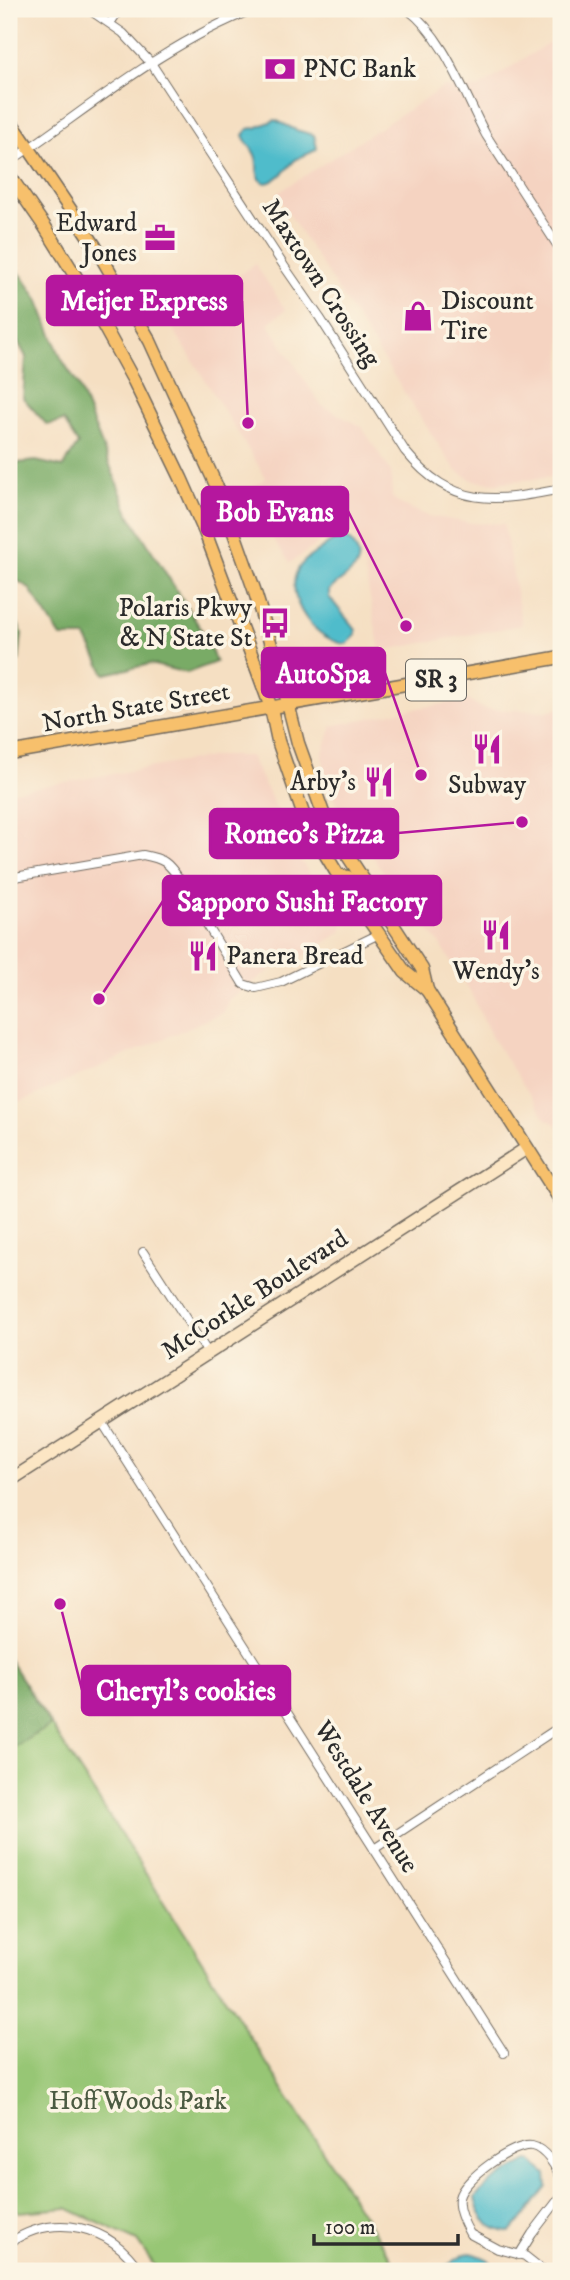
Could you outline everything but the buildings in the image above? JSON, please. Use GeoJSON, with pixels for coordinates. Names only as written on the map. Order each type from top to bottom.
{"type":"FeatureCollection","features":[{"type":"Feature","properties":{"kind":"main road"},"geometry":{"type":"LineString","coordinates":[[9,119],[95,246],[150,341],[205,457],[254,589],[298,743],[327,824],[422,969],[427,990]]}},
{"type":"Feature","properties":{"kind":"main road"},"geometry":{"type":"LineString","coordinates":[[9,175],[84,290],[154,421],[205,532],[271,708],[278,741],[306,822],[338,875],[405,972],[427,990],[561,1201]]}},
{"type":"Feature","properties":{"kind":"main road","name":"North State Street"},"geometry":{"type":"LineString","coordinates":[[9,753],[561,657]]}},
{"type":"Feature","properties":{"kind":"main road"},"geometry":{"type":"LineString","coordinates":[[338,875],[348,877],[386,926],[396,931]]}},
{"type":"Feature","properties":{"kind":"street","name":"Maxtown Crossing"},"geometry":{"type":"LineString","coordinates":[[88,9],[136,45],[151,63],[416,465],[441,485],[456,492],[486,499],[518,498],[561,489]]}},
{"type":"Feature","properties":{"kind":"street"},"geometry":{"type":"LineString","coordinates":[[110,23],[120,9]]}},
{"type":"Feature","properties":{"kind":"street"},"geometry":{"type":"LineString","coordinates":[[9,162],[151,63],[202,31],[254,9]]}},
{"type":"Feature","properties":{"kind":"street"},"geometry":{"type":"LineString","coordinates":[[407,9],[437,43],[467,93],[486,135],[561,251]]}},
{"type":"Feature","properties":{"kind":"street"},"geometry":{"type":"LineString","coordinates":[[9,878],[143,855],[162,859],[171,866],[243,984],[256,988],[281,982],[379,934]]}},
{"type":"Feature","properties":{"kind":"street","name":"McCorkle Boulevard"},"geometry":{"type":"LineString","coordinates":[[9,1481],[527,1148]]}},
{"type":"Feature","properties":{"kind":"street"},"geometry":{"type":"LineString","coordinates":[[143,1252],[208,1353]]}},
{"type":"Feature","properties":{"kind":"street","name":"Westdale Avenue"},"geometry":{"type":"LineString","coordinates":[[102,1422],[503,2053]]}},
{"type":"Feature","properties":{"kind":"street"},"geometry":{"type":"LineString","coordinates":[[374,1849],[561,1726]]}},
{"type":"Feature","properties":{"kind":"street"},"geometry":{"type":"LineString","coordinates":[[544,2271],[525,2256],[498,2249],[470,2234],[459,2202],[461,2192],[478,2174],[501,2157],[528,2146],[534,2146],[547,2156],[561,2178]]}},
{"type":"Feature","properties":{"kind":"street"},"geometry":{"type":"LineString","coordinates":[[519,2255],[561,2196]]}},
{"type":"Feature","properties":{"kind":"street"},"geometry":{"type":"LineString","coordinates":[[9,2243],[32,2230],[47,2226],[77,2226],[103,2235],[116,2244],[140,2271]]}},
{"type":"Feature","properties":{"kind":"shaded area"},"geometry":{"type":"Polygon","coordinates":[[[561,35],[561,476],[496,483],[474,481],[457,471],[447,458],[276,194],[444,87],[478,88],[561,35]]]}},
{"type":"Feature","properties":{"kind":"shaded area"},"geometry":{"type":"Polygon","coordinates":[[[255,264],[286,310],[268,323],[321,405],[362,427],[391,472],[392,497],[398,503],[428,516],[472,523],[504,524],[522,625],[380,651],[361,549],[345,525],[290,563],[267,530],[246,491],[266,478],[169,322],[255,264]]]}},
{"type":"Feature","properties":{"kind":"shaded area"},"geometry":{"type":"Polygon","coordinates":[[[468,700],[484,709],[549,711],[561,708],[561,1127],[546,1119],[492,1038],[469,989],[438,941],[407,908],[328,789],[322,755],[332,726],[468,700]]]}},
{"type":"Feature","properties":{"kind":"shaded area"},"geometry":{"type":"Polygon","coordinates":[[[216,756],[250,756],[279,813],[290,844],[343,924],[343,931],[306,955],[273,968],[229,999],[224,1012],[9,1107],[9,792],[216,756]]]}},
{"type":"Feature","properties":{"kind":"green space"},"geometry":{"type":"Polygon","coordinates":[[[9,263],[38,299],[61,358],[78,385],[130,516],[204,634],[216,662],[187,673],[150,664],[105,674],[86,637],[61,637],[29,588],[9,575],[9,464],[36,461],[63,467],[78,444],[64,421],[47,425],[23,398],[26,357],[9,325],[9,263]]]}},
{"type":"Feature","properties":{"kind":"green space"},"geometry":{"type":"Polygon","coordinates":[[[9,605],[22,633],[19,661],[9,666],[9,605]]]}},
{"type":"Feature","properties":{"kind":"green space","name":"Hoff Woods Park"},"geometry":{"type":"Polygon","coordinates":[[[9,1660],[399,2271],[158,2271],[137,2241],[67,2208],[18,2212],[9,2197],[9,1660]]]}},
{"type":"Feature","properties":{"kind":"green space"},"geometry":{"type":"Polygon","coordinates":[[[9,1660],[51,1725],[9,1750],[9,1660]]]}},
{"type":"Feature","properties":{"kind":"water"},"geometry":{"type":"Polygon","coordinates":[[[275,120],[314,135],[317,148],[294,161],[276,179],[265,183],[258,174],[257,160],[243,135],[248,129],[275,120]]]}},
{"type":"Feature","properties":{"kind":"water"},"geometry":{"type":"Polygon","coordinates":[[[344,537],[356,550],[358,563],[329,590],[329,597],[356,630],[356,635],[347,644],[336,642],[316,630],[301,610],[294,588],[297,572],[305,561],[344,537]]]}},
{"type":"Feature","properties":{"kind":"water"},"geometry":{"type":"Polygon","coordinates":[[[531,2161],[546,2174],[547,2187],[510,2232],[496,2229],[482,2217],[475,2198],[492,2182],[531,2161]]]}},
{"type":"Feature","properties":{"kind":"water"},"geometry":{"type":"Polygon","coordinates":[[[471,2253],[489,2260],[493,2271],[439,2271],[465,2254],[471,2253]]]}},
{"type":"Feature","properties":{"kind":"place","name":"PNC Bank"},"geometry":{"type":"Point","coordinates":[280,69]}},
{"type":"Feature","properties":{"kind":"place","name":"Edward Jones"},"geometry":{"type":"Point","coordinates":[160,238]}},
{"type":"Feature","properties":{"kind":"place","name":"Discount Tire"},"geometry":{"type":"Point","coordinates":[418,316]}},
{"type":"Feature","properties":{"kind":"place","name":"Meijer Express"},"geometry":{"type":"Point","coordinates":[248,423]}},
{"type":"Feature","properties":{"kind":"place","name":"Polaris Pkwy & N State St"},"geometry":{"type":"Point","coordinates":[275,623]}},
{"type":"Feature","properties":{"kind":"place","name":"Bob Evans"},"geometry":{"type":"Point","coordinates":[406,626]}},
{"type":"Feature","properties":{"kind":"place","name":"Subway"},"geometry":{"type":"Point","coordinates":[487,749]}},
{"type":"Feature","properties":{"kind":"place","name":"AutoSpa"},"geometry":{"type":"Point","coordinates":[421,775]}},
{"type":"Feature","properties":{"kind":"place","name":"Arby's"},"geometry":{"type":"Point","coordinates":[379,782]}},
{"type":"Feature","properties":{"kind":"place","name":"Romeo's Pizza"},"geometry":{"type":"Point","coordinates":[522,822]}},
{"type":"Feature","properties":{"kind":"place","name":"Wendy's"},"geometry":{"type":"Point","coordinates":[496,935]}},
{"type":"Feature","properties":{"kind":"place","name":"Panera Bread"},"geometry":{"type":"Point","coordinates":[203,956]}},
{"type":"Feature","properties":{"kind":"place","name":"Sapporo Sushi Factory"},"geometry":{"type":"Point","coordinates":[99,999]}},
{"type":"Feature","properties":{"kind":"place","name":"Cheryl's cookies"},"geometry":{"type":"Point","coordinates":[60,1604]}}]}
